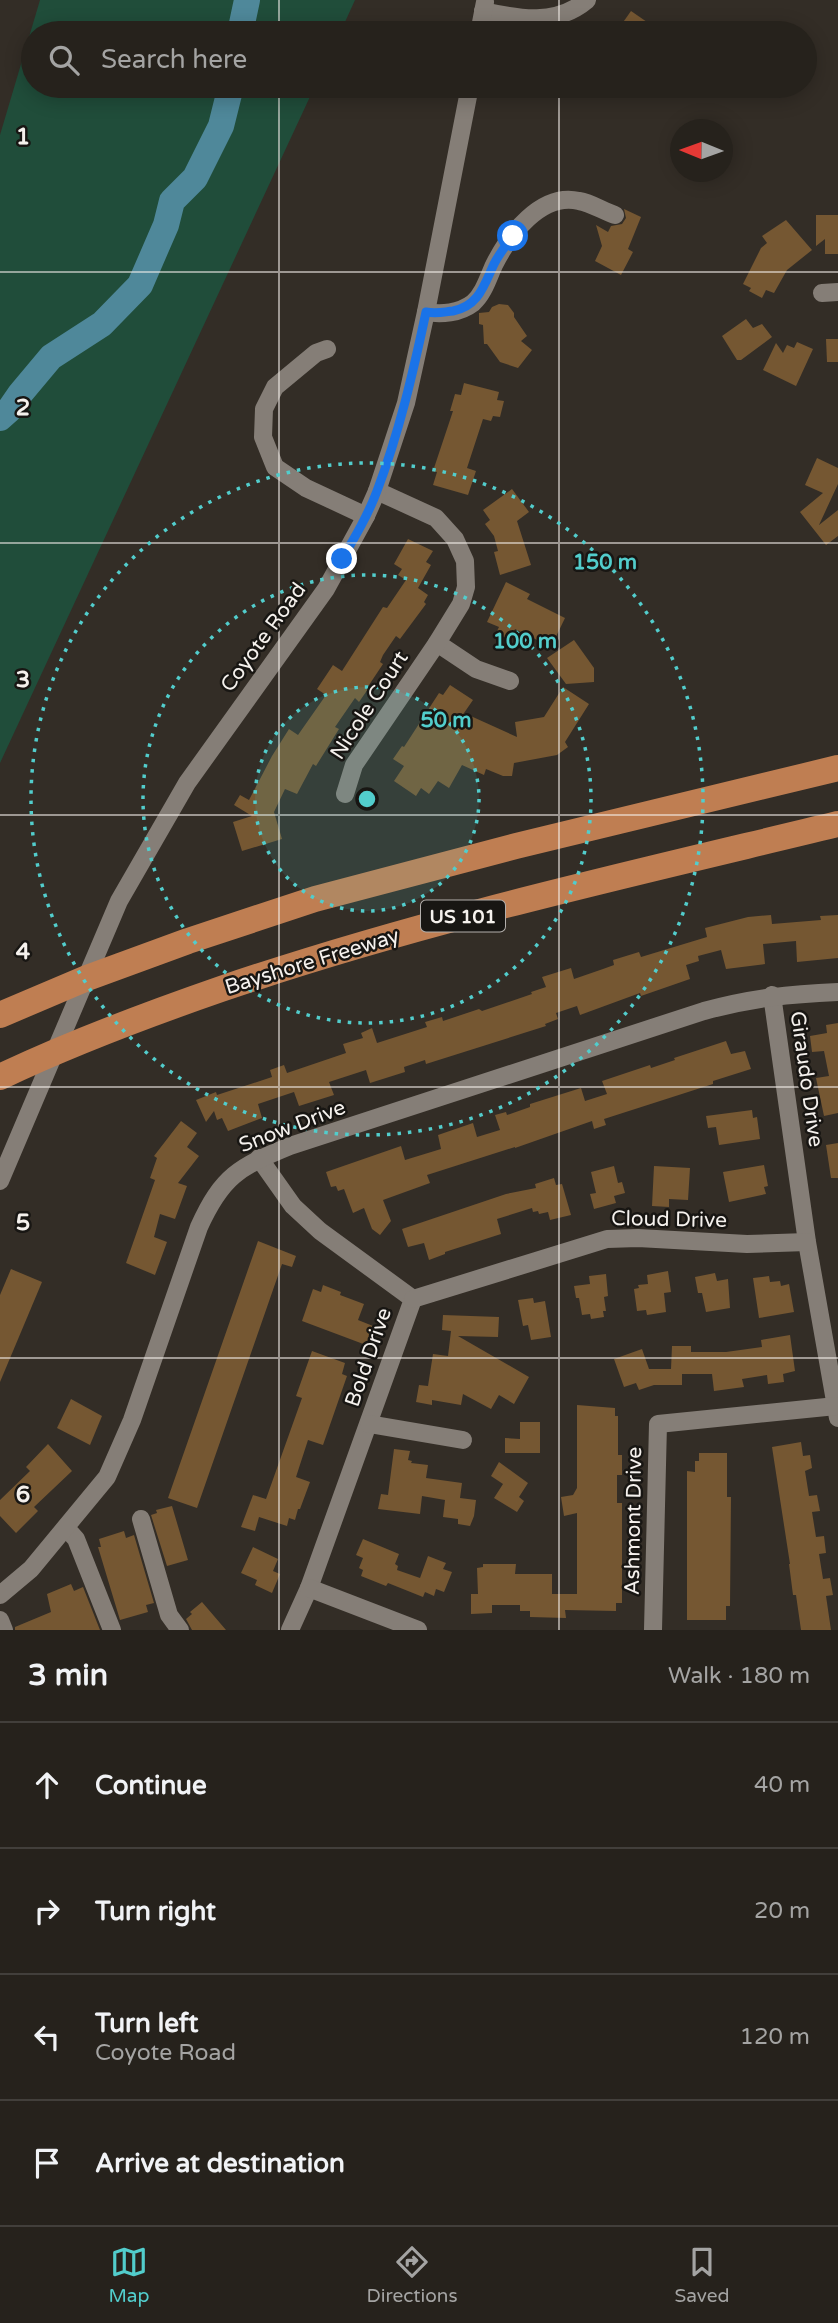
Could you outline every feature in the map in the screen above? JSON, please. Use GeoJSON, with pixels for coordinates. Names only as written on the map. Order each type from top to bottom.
{"type":"FeatureCollection","features":[{"type":"Feature","properties":{"kind":"highway","name":"US 101"},"geometry":{"type":"LineString","coordinates":[[0,1015],[127,963],[315,899],[516,846],[838,768]]}},
{"type":"Feature","properties":{"kind":"highway","name":"Bayshore Freeway"},"geometry":{"type":"LineString","coordinates":[[7,1074],[97,1035],[286,967],[508,904],[838,824]]}},
{"type":"Feature","properties":{"kind":"street"},"geometry":{"type":"LineString","coordinates":[[484,6],[510,17],[543,19],[570,11],[587,0]]}},
{"type":"Feature","properties":{"kind":"street","name":"Coyote Road"},"geometry":{"type":"LineString","coordinates":[[0,1181],[119,901],[187,783],[326,589],[377,491],[406,403],[468,98]]}},
{"type":"Feature","properties":{"kind":"street"},"geometry":{"type":"LineString","coordinates":[[426,312],[441,314],[472,304],[481,293],[503,250],[530,216],[546,204],[579,200],[614,215]]}},
{"type":"Feature","properties":{"kind":"street"},"geometry":{"type":"LineString","coordinates":[[327,349],[316,354],[275,387],[264,409],[263,437],[275,467],[306,488],[366,516]]}},
{"type":"Feature","properties":{"kind":"street","name":"Nicole Court"},"geometry":{"type":"LineString","coordinates":[[345,794],[354,765],[437,643],[461,604],[466,587],[465,561],[455,539],[436,518],[377,491]]}},
{"type":"Feature","properties":{"kind":"street","name":"Nicole Court"},"geometry":{"type":"LineString","coordinates":[[437,643],[476,669],[510,681]]}},
{"type":"Feature","properties":{"kind":"street","name":"Snow Drive"},"geometry":{"type":"LineString","coordinates":[[0,1595],[31,1569],[107,1478],[132,1420],[199,1227],[223,1184],[244,1167],[290,1146],[704,1011],[772,995],[838,992]]}},
{"type":"Feature","properties":{"kind":"street","name":"Giraudo Drive"},"geometry":{"type":"LineString","coordinates":[[772,995],[807,1242],[837,1412]]}},
{"type":"Feature","properties":{"kind":"street","name":"Bold Drive"},"geometry":{"type":"LineString","coordinates":[[259,1158],[293,1206],[320,1231],[413,1298],[309,1588],[290,1630]]}},
{"type":"Feature","properties":{"kind":"street","name":"Cloud Drive"},"geometry":{"type":"LineString","coordinates":[[413,1298],[607,1239],[638,1238],[747,1244],[807,1242]]}},
{"type":"Feature","properties":{"kind":"street","name":"Ashmont Drive"},"geometry":{"type":"LineString","coordinates":[[653,1630],[657,1424],[837,1412]]}},
{"type":"Feature","properties":{"kind":"street"},"geometry":{"type":"LineString","coordinates":[[369,1424],[463,1440]]}},
{"type":"Feature","properties":{"kind":"street"},"geometry":{"type":"LineString","coordinates":[[141,1519],[169,1615],[180,1630]]}},
{"type":"Feature","properties":{"kind":"street"},"geometry":{"type":"LineString","coordinates":[[66,1528],[76,1539],[112,1630]]}},
{"type":"Feature","properties":{"kind":"street"},"geometry":{"type":"LineString","coordinates":[[309,1588],[418,1630]]}},
{"type":"Feature","properties":{"kind":"street"},"geometry":{"type":"LineString","coordinates":[[0,1620],[4,1630]]}},
{"type":"Feature","properties":{"kind":"green space"},"geometry":{"type":"Polygon","coordinates":[[[40,0],[355,0],[345,21],[34,21],[40,0]]]}},
{"type":"Feature","properties":{"kind":"green space"},"geometry":{"type":"Polygon","coordinates":[[[21,64],[21,98],[309,98],[0,763],[0,135],[21,64]]]}},
{"type":"Feature","properties":{"kind":"building"},"geometry":{"type":"Polygon","coordinates":[[[631,11],[646,21],[624,21],[631,11]]]}},
{"type":"Feature","properties":{"kind":"building"},"geometry":{"type":"Polygon","coordinates":[[[624,209],[641,217],[628,249],[633,252],[621,275],[595,261],[602,246],[596,225],[608,232],[611,226],[622,224],[626,218],[624,209]]]}},
{"type":"Feature","properties":{"kind":"building"},"geometry":{"type":"Polygon","coordinates":[[[816,215],[838,215],[838,254],[825,254],[825,239],[816,246],[816,215]]]}},
{"type":"Feature","properties":{"kind":"building"},"geometry":{"type":"Polygon","coordinates":[[[786,220],[812,250],[787,270],[774,293],[766,290],[762,298],[743,284],[761,248],[767,243],[762,236],[786,220]]]}},
{"type":"Feature","properties":{"kind":"building"},"geometry":{"type":"Polygon","coordinates":[[[499,304],[508,305],[514,313],[527,336],[521,341],[532,350],[518,368],[500,362],[487,344],[484,344],[479,313],[489,312],[499,304]]]}},
{"type":"Feature","properties":{"kind":"building"},"geometry":{"type":"Polygon","coordinates":[[[746,319],[753,328],[762,324],[772,337],[741,360],[737,360],[722,336],[746,319]]]}},
{"type":"Feature","properties":{"kind":"building"},"geometry":{"type":"Polygon","coordinates":[[[826,339],[838,339],[838,362],[827,362],[826,339]]]}},
{"type":"Feature","properties":{"kind":"building"},"geometry":{"type":"Polygon","coordinates":[[[797,342],[813,349],[796,386],[763,370],[776,343],[783,353],[787,345],[794,348],[797,342]]]}},
{"type":"Feature","properties":{"kind":"building"},"geometry":{"type":"Polygon","coordinates":[[[464,383],[499,392],[497,400],[504,401],[500,417],[493,416],[491,421],[483,419],[467,468],[476,471],[468,495],[433,485],[437,472],[433,471],[453,411],[450,411],[455,394],[461,395],[464,383]]]}},
{"type":"Feature","properties":{"kind":"building"},"geometry":{"type":"Polygon","coordinates":[[[817,458],[838,468],[838,484],[819,525],[838,510],[838,536],[826,545],[800,512],[823,493],[805,485],[817,458]]]}},
{"type":"Feature","properties":{"kind":"building"},"geometry":{"type":"Polygon","coordinates":[[[512,489],[529,512],[517,521],[531,565],[500,575],[494,552],[498,551],[494,536],[485,524],[490,520],[483,510],[512,489]]]}},
{"type":"Feature","properties":{"kind":"building"},"geometry":{"type":"Polygon","coordinates":[[[408,539],[433,551],[426,562],[431,565],[418,588],[428,595],[424,602],[426,604],[400,639],[396,636],[383,655],[380,662],[383,664],[368,689],[359,702],[355,698],[335,727],[339,729],[316,766],[313,764],[297,794],[285,789],[274,812],[282,839],[242,851],[233,822],[252,816],[234,805],[240,795],[249,800],[289,729],[298,735],[326,695],[317,689],[333,665],[342,671],[383,607],[387,608],[406,580],[398,575],[402,569],[394,564],[408,539]]]}},
{"type":"Feature","properties":{"kind":"building"},"geometry":{"type":"Polygon","coordinates":[[[506,582],[530,594],[527,599],[565,618],[551,647],[515,629],[510,640],[496,633],[499,627],[487,622],[506,582]]]}},
{"type":"Feature","properties":{"kind":"building"},"geometry":{"type":"Polygon","coordinates":[[[574,640],[594,668],[594,682],[566,684],[547,658],[574,640]]]}},
{"type":"Feature","properties":{"kind":"building"},"geometry":{"type":"Polygon","coordinates":[[[450,685],[473,700],[464,713],[517,737],[515,722],[544,717],[563,687],[589,704],[565,742],[568,747],[557,755],[514,763],[512,776],[503,776],[486,769],[484,775],[462,765],[449,788],[438,781],[429,794],[421,788],[416,796],[394,781],[404,766],[393,759],[402,746],[404,747],[439,693],[443,695],[450,685]]]}},
{"type":"Feature","properties":{"kind":"building"},"geometry":{"type":"Polygon","coordinates":[[[771,915],[772,924],[821,920],[820,916],[838,915],[838,958],[797,962],[796,941],[763,944],[765,964],[726,969],[721,950],[698,956],[699,961],[686,965],[690,979],[641,996],[640,993],[580,1015],[577,1006],[556,1013],[558,1019],[545,1024],[546,1026],[426,1064],[425,1060],[404,1067],[405,1072],[370,1083],[366,1070],[329,1082],[334,1095],[299,1106],[294,1092],[258,1104],[262,1118],[228,1131],[222,1118],[217,1120],[214,1111],[206,1122],[196,1100],[272,1077],[270,1070],[284,1065],[287,1073],[346,1053],[343,1044],[363,1038],[361,1033],[372,1028],[377,1043],[427,1027],[425,1022],[442,1017],[443,1021],[479,1009],[482,1011],[532,994],[531,992],[546,987],[542,977],[571,968],[574,979],[614,965],[613,960],[639,952],[641,957],[707,937],[705,928],[748,917],[771,915]]]}},
{"type":"Feature","properties":{"kind":"building"},"geometry":{"type":"Polygon","coordinates":[[[838,1023],[838,1113],[824,1116],[816,1078],[829,1076],[824,1051],[812,1052],[810,1036],[827,1033],[826,1025],[838,1023]]]}},
{"type":"Feature","properties":{"kind":"building"},"geometry":{"type":"Polygon","coordinates":[[[726,1041],[731,1054],[745,1051],[751,1069],[604,1119],[606,1125],[594,1129],[592,1121],[427,1175],[430,1183],[383,1200],[391,1221],[380,1235],[372,1229],[364,1208],[353,1213],[344,1189],[338,1191],[336,1186],[331,1187],[326,1172],[401,1146],[405,1160],[441,1149],[438,1135],[473,1123],[477,1137],[500,1130],[495,1115],[506,1112],[507,1115],[530,1107],[530,1104],[581,1088],[585,1101],[607,1094],[602,1081],[650,1065],[651,1068],[726,1041]]]}},
{"type":"Feature","properties":{"kind":"building"},"geometry":{"type":"Polygon","coordinates":[[[752,1110],[753,1118],[757,1117],[760,1139],[719,1145],[716,1127],[708,1128],[706,1116],[752,1110]]]}},
{"type":"Feature","properties":{"kind":"building"},"geometry":{"type":"Polygon","coordinates":[[[181,1121],[197,1133],[187,1147],[199,1156],[178,1183],[187,1186],[175,1219],[160,1214],[154,1237],[167,1242],[155,1275],[126,1263],[155,1180],[150,1178],[157,1158],[154,1156],[181,1121]]]}},
{"type":"Feature","properties":{"kind":"building"},"geometry":{"type":"Polygon","coordinates":[[[838,1143],[838,1178],[831,1178],[826,1145],[838,1143]]]}},
{"type":"Feature","properties":{"kind":"building"},"geometry":{"type":"Polygon","coordinates":[[[764,1165],[768,1186],[764,1187],[766,1194],[729,1202],[723,1172],[764,1165]]]}},
{"type":"Feature","properties":{"kind":"building"},"geometry":{"type":"Polygon","coordinates":[[[614,1166],[618,1183],[622,1182],[625,1193],[614,1196],[616,1203],[594,1209],[590,1194],[596,1193],[591,1172],[614,1166]]]}},
{"type":"Feature","properties":{"kind":"building"},"geometry":{"type":"Polygon","coordinates":[[[654,1166],[690,1168],[688,1200],[669,1199],[669,1207],[652,1206],[654,1166]]]}},
{"type":"Feature","properties":{"kind":"building"},"geometry":{"type":"Polygon","coordinates":[[[554,1178],[556,1185],[562,1184],[571,1215],[550,1220],[548,1212],[539,1214],[538,1211],[533,1212],[532,1208],[497,1219],[501,1234],[429,1260],[424,1243],[408,1247],[402,1229],[506,1194],[536,1188],[535,1184],[554,1178]]]}},
{"type":"Feature","properties":{"kind":"building"},"geometry":{"type":"Polygon","coordinates":[[[258,1241],[296,1256],[292,1267],[282,1264],[197,1508],[168,1498],[258,1241]]]}},
{"type":"Feature","properties":{"kind":"building"},"geometry":{"type":"Polygon","coordinates":[[[11,1269],[42,1282],[0,1382],[0,1295],[11,1269]]]}},
{"type":"Feature","properties":{"kind":"building"},"geometry":{"type":"Polygon","coordinates":[[[668,1271],[671,1292],[664,1293],[666,1312],[647,1315],[646,1310],[637,1311],[634,1289],[639,1288],[638,1285],[648,1284],[647,1275],[668,1271]]]}},
{"type":"Feature","properties":{"kind":"building"},"geometry":{"type":"Polygon","coordinates":[[[715,1273],[717,1281],[728,1279],[730,1308],[706,1312],[695,1277],[715,1273]]]}},
{"type":"Feature","properties":{"kind":"building"},"geometry":{"type":"Polygon","coordinates":[[[606,1274],[608,1296],[604,1297],[604,1317],[591,1319],[590,1314],[582,1315],[574,1286],[590,1284],[589,1276],[606,1274]]]}},
{"type":"Feature","properties":{"kind":"building"},"geometry":{"type":"Polygon","coordinates":[[[769,1276],[770,1282],[780,1281],[781,1286],[789,1284],[794,1312],[759,1318],[753,1278],[769,1276]]]}},
{"type":"Feature","properties":{"kind":"building"},"geometry":{"type":"Polygon","coordinates":[[[323,1285],[364,1304],[358,1320],[373,1326],[366,1345],[302,1321],[313,1289],[321,1292],[323,1285]]]}},
{"type":"Feature","properties":{"kind":"building"},"geometry":{"type":"Polygon","coordinates":[[[533,1298],[534,1303],[545,1301],[551,1337],[531,1340],[528,1325],[523,1326],[518,1300],[533,1298]]]}},
{"type":"Feature","properties":{"kind":"building"},"geometry":{"type":"Polygon","coordinates":[[[443,1315],[499,1317],[498,1337],[458,1336],[529,1377],[514,1404],[499,1395],[491,1409],[463,1394],[461,1405],[432,1400],[432,1405],[416,1402],[419,1385],[428,1386],[433,1354],[448,1356],[451,1331],[442,1330],[443,1315]]]}},
{"type":"Feature","properties":{"kind":"building"},"geometry":{"type":"Polygon","coordinates":[[[790,1335],[795,1371],[783,1374],[784,1382],[768,1384],[767,1375],[742,1379],[744,1387],[714,1391],[712,1374],[682,1374],[682,1385],[654,1385],[639,1390],[636,1383],[624,1387],[614,1359],[642,1349],[649,1369],[671,1369],[672,1346],[691,1346],[691,1352],[726,1352],[762,1347],[761,1340],[790,1335]]]}},
{"type":"Feature","properties":{"kind":"building"},"geometry":{"type":"Polygon","coordinates":[[[312,1351],[345,1363],[342,1374],[347,1376],[323,1445],[308,1440],[296,1477],[310,1482],[300,1509],[295,1520],[289,1518],[287,1526],[259,1517],[255,1531],[241,1527],[253,1495],[266,1499],[302,1398],[296,1396],[312,1351]]]}},
{"type":"Feature","properties":{"kind":"building"},"geometry":{"type":"Polygon","coordinates":[[[71,1399],[102,1416],[90,1445],[57,1428],[71,1399]]]}},
{"type":"Feature","properties":{"kind":"building"},"geometry":{"type":"Polygon","coordinates":[[[577,1405],[615,1408],[615,1416],[618,1416],[618,1455],[622,1455],[622,1475],[617,1475],[617,1503],[622,1503],[622,1603],[616,1603],[616,1611],[565,1610],[566,1618],[530,1617],[530,1611],[520,1611],[520,1605],[492,1605],[492,1613],[471,1614],[471,1594],[478,1594],[477,1568],[483,1567],[483,1564],[516,1564],[515,1574],[552,1574],[552,1594],[577,1594],[577,1513],[564,1516],[561,1497],[573,1495],[577,1488],[577,1405]]]}},
{"type":"Feature","properties":{"kind":"building"},"geometry":{"type":"Polygon","coordinates":[[[520,1422],[540,1422],[540,1453],[505,1453],[505,1438],[520,1439],[520,1422]]]}},
{"type":"Feature","properties":{"kind":"building"},"geometry":{"type":"Polygon","coordinates":[[[801,1442],[803,1456],[810,1455],[812,1468],[805,1471],[809,1496],[817,1495],[820,1511],[812,1512],[816,1537],[824,1536],[826,1553],[819,1554],[823,1579],[830,1578],[833,1595],[826,1596],[831,1630],[801,1630],[796,1595],[793,1595],[772,1447],[801,1442]]]}},
{"type":"Feature","properties":{"kind":"building"},"geometry":{"type":"Polygon","coordinates":[[[48,1444],[72,1471],[34,1507],[38,1511],[16,1533],[0,1516],[0,1500],[30,1471],[26,1467],[48,1444]]]}},
{"type":"Feature","properties":{"kind":"building"},"geometry":{"type":"Polygon","coordinates":[[[394,1449],[410,1451],[408,1460],[412,1461],[411,1463],[428,1465],[426,1478],[462,1483],[460,1498],[476,1500],[470,1526],[458,1524],[458,1519],[443,1517],[445,1500],[422,1496],[420,1514],[378,1509],[381,1494],[388,1495],[394,1449]]]}},
{"type":"Feature","properties":{"kind":"building"},"geometry":{"type":"Polygon","coordinates":[[[699,1453],[727,1453],[727,1497],[731,1497],[730,1606],[726,1606],[726,1620],[687,1620],[687,1471],[695,1472],[695,1461],[699,1461],[699,1453]]]}},
{"type":"Feature","properties":{"kind":"building"},"geometry":{"type":"Polygon","coordinates":[[[499,1462],[528,1483],[519,1497],[524,1501],[517,1512],[494,1498],[503,1484],[491,1476],[499,1462]]]}},
{"type":"Feature","properties":{"kind":"building"},"geometry":{"type":"Polygon","coordinates":[[[172,1506],[188,1560],[167,1566],[151,1515],[157,1513],[156,1510],[172,1506]]]}},
{"type":"Feature","properties":{"kind":"building"},"geometry":{"type":"Polygon","coordinates":[[[124,1531],[126,1538],[134,1535],[154,1603],[146,1605],[148,1612],[120,1620],[98,1547],[101,1547],[99,1539],[124,1531]]]}},
{"type":"Feature","properties":{"kind":"building"},"geometry":{"type":"Polygon","coordinates":[[[363,1539],[399,1554],[395,1564],[398,1566],[397,1570],[420,1578],[428,1556],[446,1563],[443,1569],[452,1572],[444,1592],[436,1589],[434,1596],[425,1592],[423,1597],[361,1576],[363,1570],[359,1568],[363,1558],[356,1555],[363,1539]]]}},
{"type":"Feature","properties":{"kind":"building"},"geometry":{"type":"Polygon","coordinates":[[[253,1547],[278,1559],[273,1571],[280,1574],[272,1593],[255,1585],[257,1580],[241,1573],[253,1547]]]}},
{"type":"Feature","properties":{"kind":"building"},"geometry":{"type":"Polygon","coordinates":[[[71,1584],[74,1591],[83,1587],[100,1630],[15,1630],[15,1627],[51,1612],[47,1594],[71,1584]]]}},
{"type":"Feature","properties":{"kind":"building"},"geometry":{"type":"Polygon","coordinates":[[[202,1602],[226,1630],[192,1630],[186,1619],[202,1602]]]}},
{"type":"Feature","properties":{"kind":"waterway"},"geometry":{"type":"LineString","coordinates":[[243,21],[247,0]]}},
{"type":"Feature","properties":{"kind":"waterway"},"geometry":{"type":"LineString","coordinates":[[0,418],[51,357],[102,324],[140,285],[166,225],[172,201],[195,178],[221,126],[228,98]]}},
{"type":"Feature","properties":{"kind":"route"},"geometry":{"type":"LineString","coordinates":[[342,559],[377,491],[406,403],[426,312],[441,314],[472,304],[513,236]]}}]}
